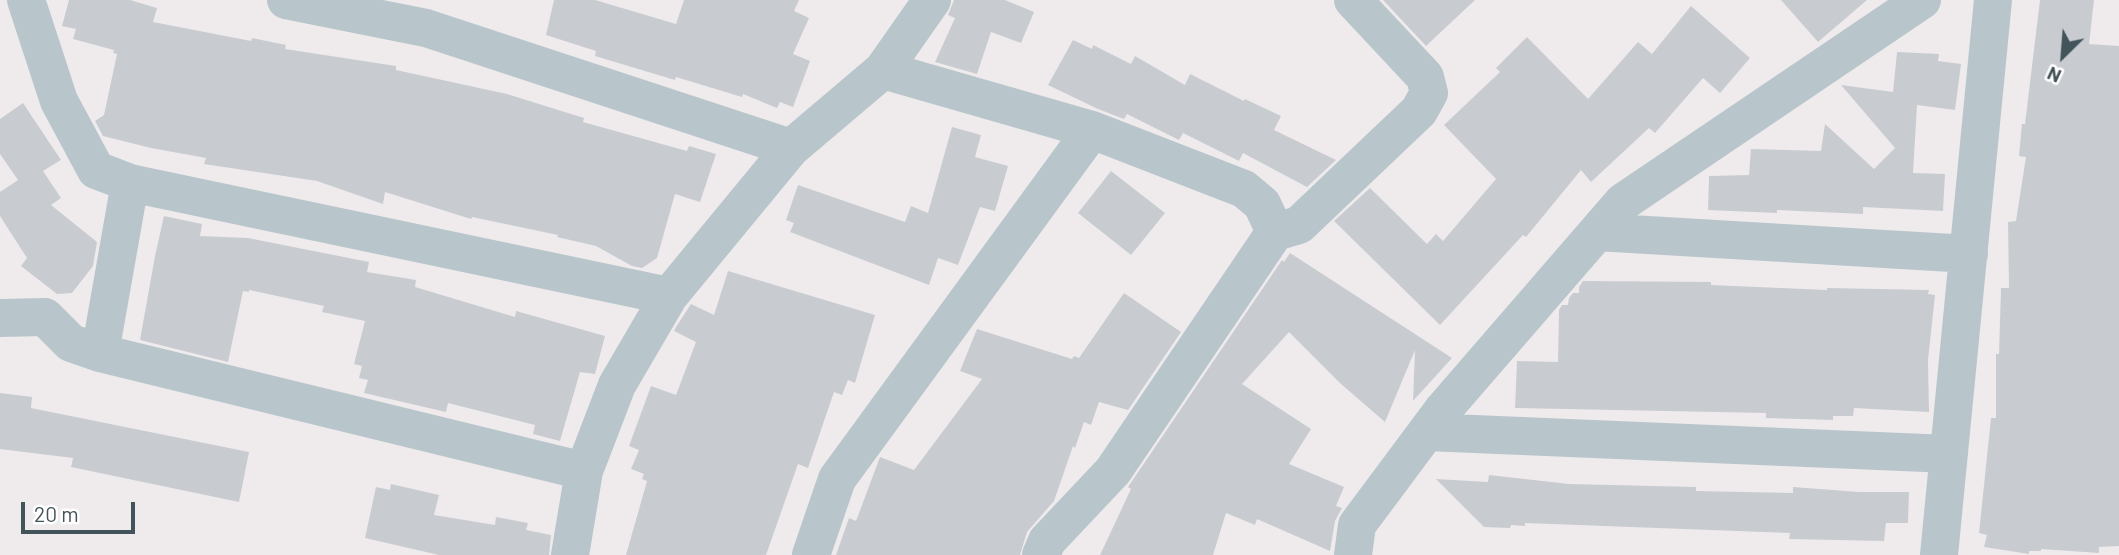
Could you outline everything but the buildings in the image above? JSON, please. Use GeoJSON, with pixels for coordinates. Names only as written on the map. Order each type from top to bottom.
{"type":"FeatureCollection","features":[{"type":"Feature","properties":{"kind":"street"},"geometry":{"type":"LineString","coordinates":[[26,0],[59,101],[96,170],[130,183],[669,296]]}},
{"type":"Feature","properties":{"kind":"street"},"geometry":{"type":"LineString","coordinates":[[286,0],[426,27],[790,148]]}},
{"type":"Feature","properties":{"kind":"street"},"geometry":{"type":"LineString","coordinates":[[570,555],[584,471],[617,385],[669,296],[790,148],[883,70],[932,0]]}},
{"type":"Feature","properties":{"kind":"street"},"geometry":{"type":"LineString","coordinates":[[1041,555],[1047,541],[1113,471],[1275,232],[1299,225],[1419,111],[1429,93],[1426,77],[1353,0]]}},
{"type":"Feature","properties":{"kind":"street"},"geometry":{"type":"LineString","coordinates":[[1353,555],[1357,525],[1442,411],[1623,202],[1922,0]]}},
{"type":"Feature","properties":{"kind":"street"},"geometry":{"type":"LineString","coordinates":[[1939,555],[1993,0]]}},
{"type":"Feature","properties":{"kind":"street"},"geometry":{"type":"LineString","coordinates":[[883,70],[1092,130],[1244,189],[1262,204],[1275,232]]}},
{"type":"Feature","properties":{"kind":"street"},"geometry":{"type":"LineString","coordinates":[[811,555],[837,479],[1092,130]]}},
{"type":"Feature","properties":{"kind":"street"},"geometry":{"type":"LineString","coordinates":[[100,353],[130,183]]}},
{"type":"Feature","properties":{"kind":"street"},"geometry":{"type":"LineString","coordinates":[[1597,232],[1969,254]]}},
{"type":"Feature","properties":{"kind":"street"},"geometry":{"type":"LineString","coordinates":[[0,318],[45,317],[71,343],[100,353],[584,471]]}},
{"type":"Feature","properties":{"kind":"street"},"geometry":{"type":"LineString","coordinates":[[1427,432],[1949,454]]}}]}
